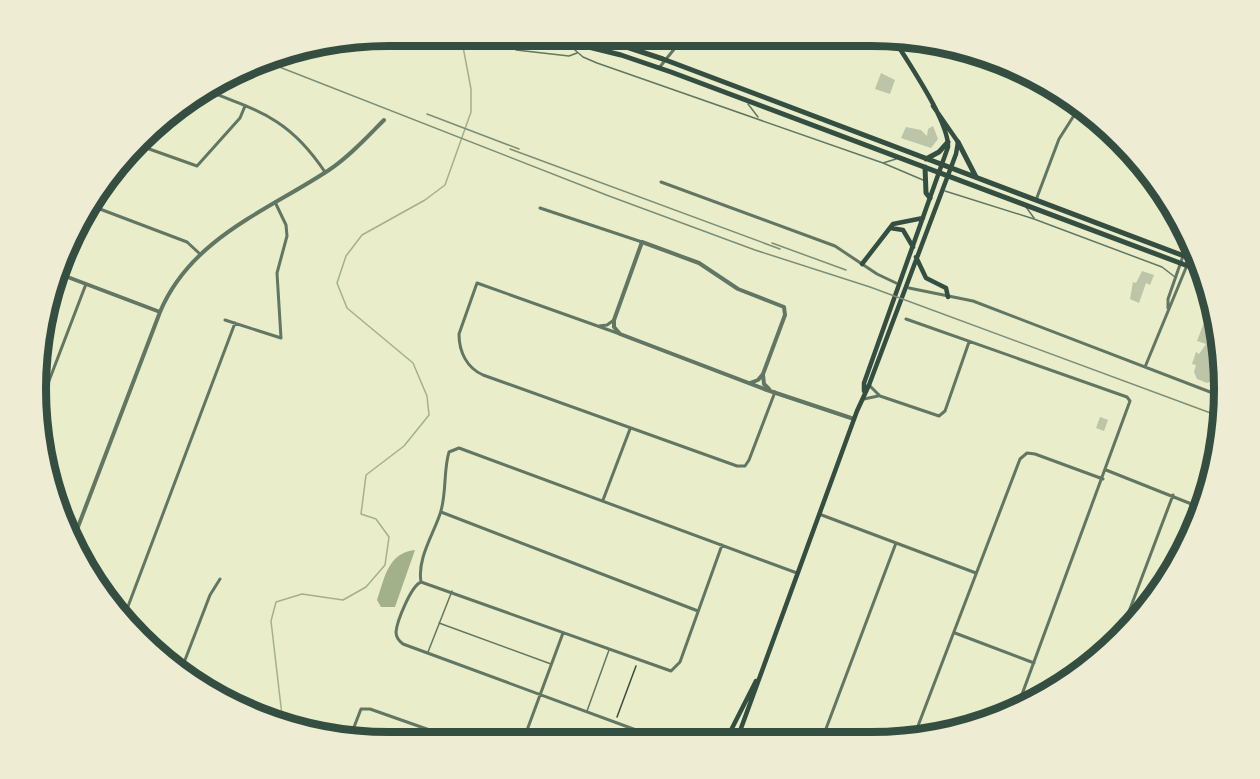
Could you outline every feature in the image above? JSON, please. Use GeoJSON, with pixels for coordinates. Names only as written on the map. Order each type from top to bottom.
{"type":"FeatureCollection","features":[{"type":"Feature","properties":{"kind":"highway"},"geometry":{"type":"LineString","coordinates":[[582,46],[659,68],[1188,266]]}},
{"type":"Feature","properties":{"kind":"highway"},"geometry":{"type":"LineString","coordinates":[[623,46],[1187,257]]}},
{"type":"Feature","properties":{"kind":"highway"},"geometry":{"type":"LineString","coordinates":[[926,159],[939,152],[948,142]]}},
{"type":"Feature","properties":{"kind":"highway"},"geometry":{"type":"LineString","coordinates":[[958,142],[976,177]]}},
{"type":"Feature","properties":{"kind":"highway"},"geometry":{"type":"LineString","coordinates":[[925,167],[926,193],[930,198]]}},
{"type":"Feature","properties":{"kind":"main road"},"geometry":{"type":"LineString","coordinates":[[899,48],[933,106],[958,142],[916,257],[903,284]]}},
{"type":"Feature","properties":{"kind":"main road"},"geometry":{"type":"LineString","coordinates":[[864,391],[869,385],[913,247],[943,165],[948,142],[933,106]]}},
{"type":"Feature","properties":{"kind":"main road"},"geometry":{"type":"LineString","coordinates":[[862,264],[890,228],[898,222],[923,218]]}},
{"type":"Feature","properties":{"kind":"main road"},"geometry":{"type":"LineString","coordinates":[[890,228],[903,230],[913,247]]}},
{"type":"Feature","properties":{"kind":"main road"},"geometry":{"type":"LineString","coordinates":[[916,257],[926,278],[944,286],[948,297]]}},
{"type":"Feature","properties":{"kind":"main road"},"geometry":{"type":"LineString","coordinates":[[729,732],[758,678],[861,400],[864,383],[897,303]]}},
{"type":"Feature","properties":{"kind":"main road"},"geometry":{"type":"LineString","coordinates":[[740,732],[756,691],[758,678]]}},
{"type":"Feature","properties":{"kind":"street"},"geometry":{"type":"LineString","coordinates":[[659,68],[663,59],[675,46]]}},
{"type":"Feature","properties":{"kind":"street"},"geometry":{"type":"LineString","coordinates":[[215,94],[268,114],[287,127],[325,172]]}},
{"type":"Feature","properties":{"kind":"street"},"geometry":{"type":"LineString","coordinates":[[146,148],[197,166],[240,118],[245,106]]}},
{"type":"Feature","properties":{"kind":"street"},"geometry":{"type":"LineString","coordinates":[[1036,200],[1059,138],[1076,115]]}},
{"type":"Feature","properties":{"kind":"street"},"geometry":{"type":"LineString","coordinates":[[77,530],[160,312],[171,289],[200,254],[237,224],[325,172],[384,120]]}},
{"type":"Feature","properties":{"kind":"street"},"geometry":{"type":"LineString","coordinates":[[661,183],[827,243],[862,264],[903,284],[948,297],[973,301],[1214,392]]}},
{"type":"Feature","properties":{"kind":"street"},"geometry":{"type":"LineString","coordinates":[[225,320],[280,338],[277,273],[287,236],[286,225],[275,202]]}},
{"type":"Feature","properties":{"kind":"street"},"geometry":{"type":"LineString","coordinates":[[98,208],[187,242],[200,254]]}},
{"type":"Feature","properties":{"kind":"street"},"geometry":{"type":"LineString","coordinates":[[540,208],[699,263],[738,289],[784,307],[785,315],[764,374],[764,384],[770,390]]}},
{"type":"Feature","properties":{"kind":"street"},"geometry":{"type":"LineString","coordinates":[[620,334],[614,327],[614,320],[642,242]]}},
{"type":"Feature","properties":{"kind":"street"},"geometry":{"type":"LineString","coordinates":[[1168,308],[1168,300],[1183,256]]}},
{"type":"Feature","properties":{"kind":"street"},"geometry":{"type":"LineString","coordinates":[[1145,367],[1168,308],[1173,302],[1188,266]]}},
{"type":"Feature","properties":{"kind":"street"},"geometry":{"type":"LineString","coordinates":[[66,276],[160,312]]}},
{"type":"Feature","properties":{"kind":"street"},"geometry":{"type":"LineString","coordinates":[[775,392],[745,466],[736,466],[475,371],[465,358],[459,334],[477,283],[854,419]]}},
{"type":"Feature","properties":{"kind":"street"},"geometry":{"type":"LineString","coordinates":[[46,389],[86,284]]}},
{"type":"Feature","properties":{"kind":"street"},"geometry":{"type":"LineString","coordinates":[[906,319],[1130,400],[1103,479],[1021,697]]}},
{"type":"Feature","properties":{"kind":"street"},"geometry":{"type":"LineString","coordinates":[[597,326],[607,326],[614,320]]}},
{"type":"Feature","properties":{"kind":"street"},"geometry":{"type":"LineString","coordinates":[[127,610],[235,323]]}},
{"type":"Feature","properties":{"kind":"street"},"geometry":{"type":"LineString","coordinates":[[869,385],[880,396],[939,416],[945,411],[969,342]]}},
{"type":"Feature","properties":{"kind":"street"},"geometry":{"type":"LineString","coordinates":[[750,383],[758,380],[764,374]]}},
{"type":"Feature","properties":{"kind":"street"},"geometry":{"type":"LineString","coordinates":[[861,400],[880,396]]}},
{"type":"Feature","properties":{"kind":"street"},"geometry":{"type":"LineString","coordinates":[[603,501],[630,429]]}},
{"type":"Feature","properties":{"kind":"street"},"geometry":{"type":"LineString","coordinates":[[421,582],[420,567],[441,512],[449,452],[459,447],[796,573]]}},
{"type":"Feature","properties":{"kind":"street"},"geometry":{"type":"LineString","coordinates":[[917,730],[1020,459],[1027,453],[1103,479]]}},
{"type":"Feature","properties":{"kind":"street"},"geometry":{"type":"LineString","coordinates":[[1106,470],[1193,504]]}},
{"type":"Feature","properties":{"kind":"street"},"geometry":{"type":"LineString","coordinates":[[1127,617],[1173,495]]}},
{"type":"Feature","properties":{"kind":"street"},"geometry":{"type":"LineString","coordinates":[[441,512],[698,611]]}},
{"type":"Feature","properties":{"kind":"street"},"geometry":{"type":"LineString","coordinates":[[819,514],[976,573]]}},
{"type":"Feature","properties":{"kind":"street"},"geometry":{"type":"LineString","coordinates":[[825,732],[896,543]]}},
{"type":"Feature","properties":{"kind":"street"},"geometry":{"type":"LineString","coordinates":[[421,582],[452,591],[667,671],[675,669],[680,662],[722,545]]}},
{"type":"Feature","properties":{"kind":"street"},"geometry":{"type":"LineString","coordinates":[[184,664],[210,595],[220,579]]}},
{"type":"Feature","properties":{"kind":"street"},"geometry":{"type":"LineString","coordinates":[[421,582],[411,590],[397,630],[398,639],[403,644],[641,732]]}},
{"type":"Feature","properties":{"kind":"street"},"geometry":{"type":"LineString","coordinates":[[526,732],[563,632]]}},
{"type":"Feature","properties":{"kind":"street"},"geometry":{"type":"LineString","coordinates":[[954,632],[1034,663]]}},
{"type":"Feature","properties":{"kind":"street"},"geometry":{"type":"LineString","coordinates":[[352,731],[361,710],[370,709],[435,732]]}},
{"type":"Feature","properties":{"kind":"lane"},"geometry":{"type":"LineString","coordinates":[[570,46],[577,53],[597,63],[758,118],[926,181]]}},
{"type":"Feature","properties":{"kind":"lane"},"geometry":{"type":"LineString","coordinates":[[516,50],[569,56],[577,53]]}},
{"type":"Feature","properties":{"kind":"lane"},"geometry":{"type":"LineString","coordinates":[[746,100],[758,118]]}},
{"type":"Feature","properties":{"kind":"lane"},"geometry":{"type":"LineString","coordinates":[[882,163],[898,157]]}},
{"type":"Feature","properties":{"kind":"lane"},"geometry":{"type":"LineString","coordinates":[[940,191],[983,201],[1034,219],[1162,267],[1176,278]]}},
{"type":"Feature","properties":{"kind":"lane"},"geometry":{"type":"LineString","coordinates":[[1025,205],[1034,219]]}},
{"type":"Feature","properties":{"kind":"lane"},"geometry":{"type":"LineString","coordinates":[[428,654],[452,591]]}},
{"type":"Feature","properties":{"kind":"lane"},"geometry":{"type":"LineString","coordinates":[[439,623],[551,664]]}},
{"type":"Feature","properties":{"kind":"lane"},"geometry":{"type":"LineString","coordinates":[[587,712],[610,650]]}},
{"type":"Feature","properties":{"kind":"path"},"geometry":{"type":"LineString","coordinates":[[617,718],[636,666]]}},
{"type":"Feature","properties":{"kind":"shaded area"},"geometry":{"type":"Polygon","coordinates":[[[415,550],[395,607],[381,607],[377,600],[385,575],[393,561],[406,552],[415,550]]]}},
{"type":"Feature","properties":{"kind":"building"},"geometry":{"type":"Polygon","coordinates":[[[881,73],[895,80],[890,94],[875,89],[881,73]]]}},
{"type":"Feature","properties":{"kind":"building"},"geometry":{"type":"Polygon","coordinates":[[[933,126],[938,139],[931,148],[901,138],[906,127],[921,130],[927,136],[928,129],[933,126]]]}},
{"type":"Feature","properties":{"kind":"building"},"geometry":{"type":"Polygon","coordinates":[[[1142,271],[1154,275],[1150,285],[1146,283],[1139,303],[1130,299],[1133,282],[1136,283],[1142,271]]]}},
{"type":"Feature","properties":{"kind":"building"},"geometry":{"type":"Polygon","coordinates":[[[1206,318],[1214,380],[1207,383],[1197,379],[1194,372],[1196,365],[1192,364],[1196,352],[1199,354],[1206,344],[1197,341],[1206,318]]]}},
{"type":"Feature","properties":{"kind":"building"},"geometry":{"type":"Polygon","coordinates":[[[1100,417],[1108,420],[1104,431],[1096,428],[1100,417]]]}},
{"type":"Feature","properties":{"kind":"waterway"},"geometry":{"type":"LineString","coordinates":[[282,715],[271,621],[276,602],[302,594],[343,600],[366,587],[385,565],[389,537],[376,519],[361,514],[366,475],[404,446],[429,415],[427,396],[413,363],[347,308],[337,283],[346,256],[362,235],[425,200],[445,185],[471,112],[471,89],[463,46]]}},
{"type":"Feature","properties":{"kind":"railway"},"geometry":{"type":"LineString","coordinates":[[277,66],[609,196],[755,250],[870,287],[1213,414]]}},
{"type":"Feature","properties":{"kind":"railway"},"geometry":{"type":"LineString","coordinates":[[427,114],[519,149]]}},
{"type":"Feature","properties":{"kind":"railway"},"geometry":{"type":"LineString","coordinates":[[510,149],[780,249]]}},
{"type":"Feature","properties":{"kind":"railway"},"geometry":{"type":"LineString","coordinates":[[772,243],[846,270]]}}]}
